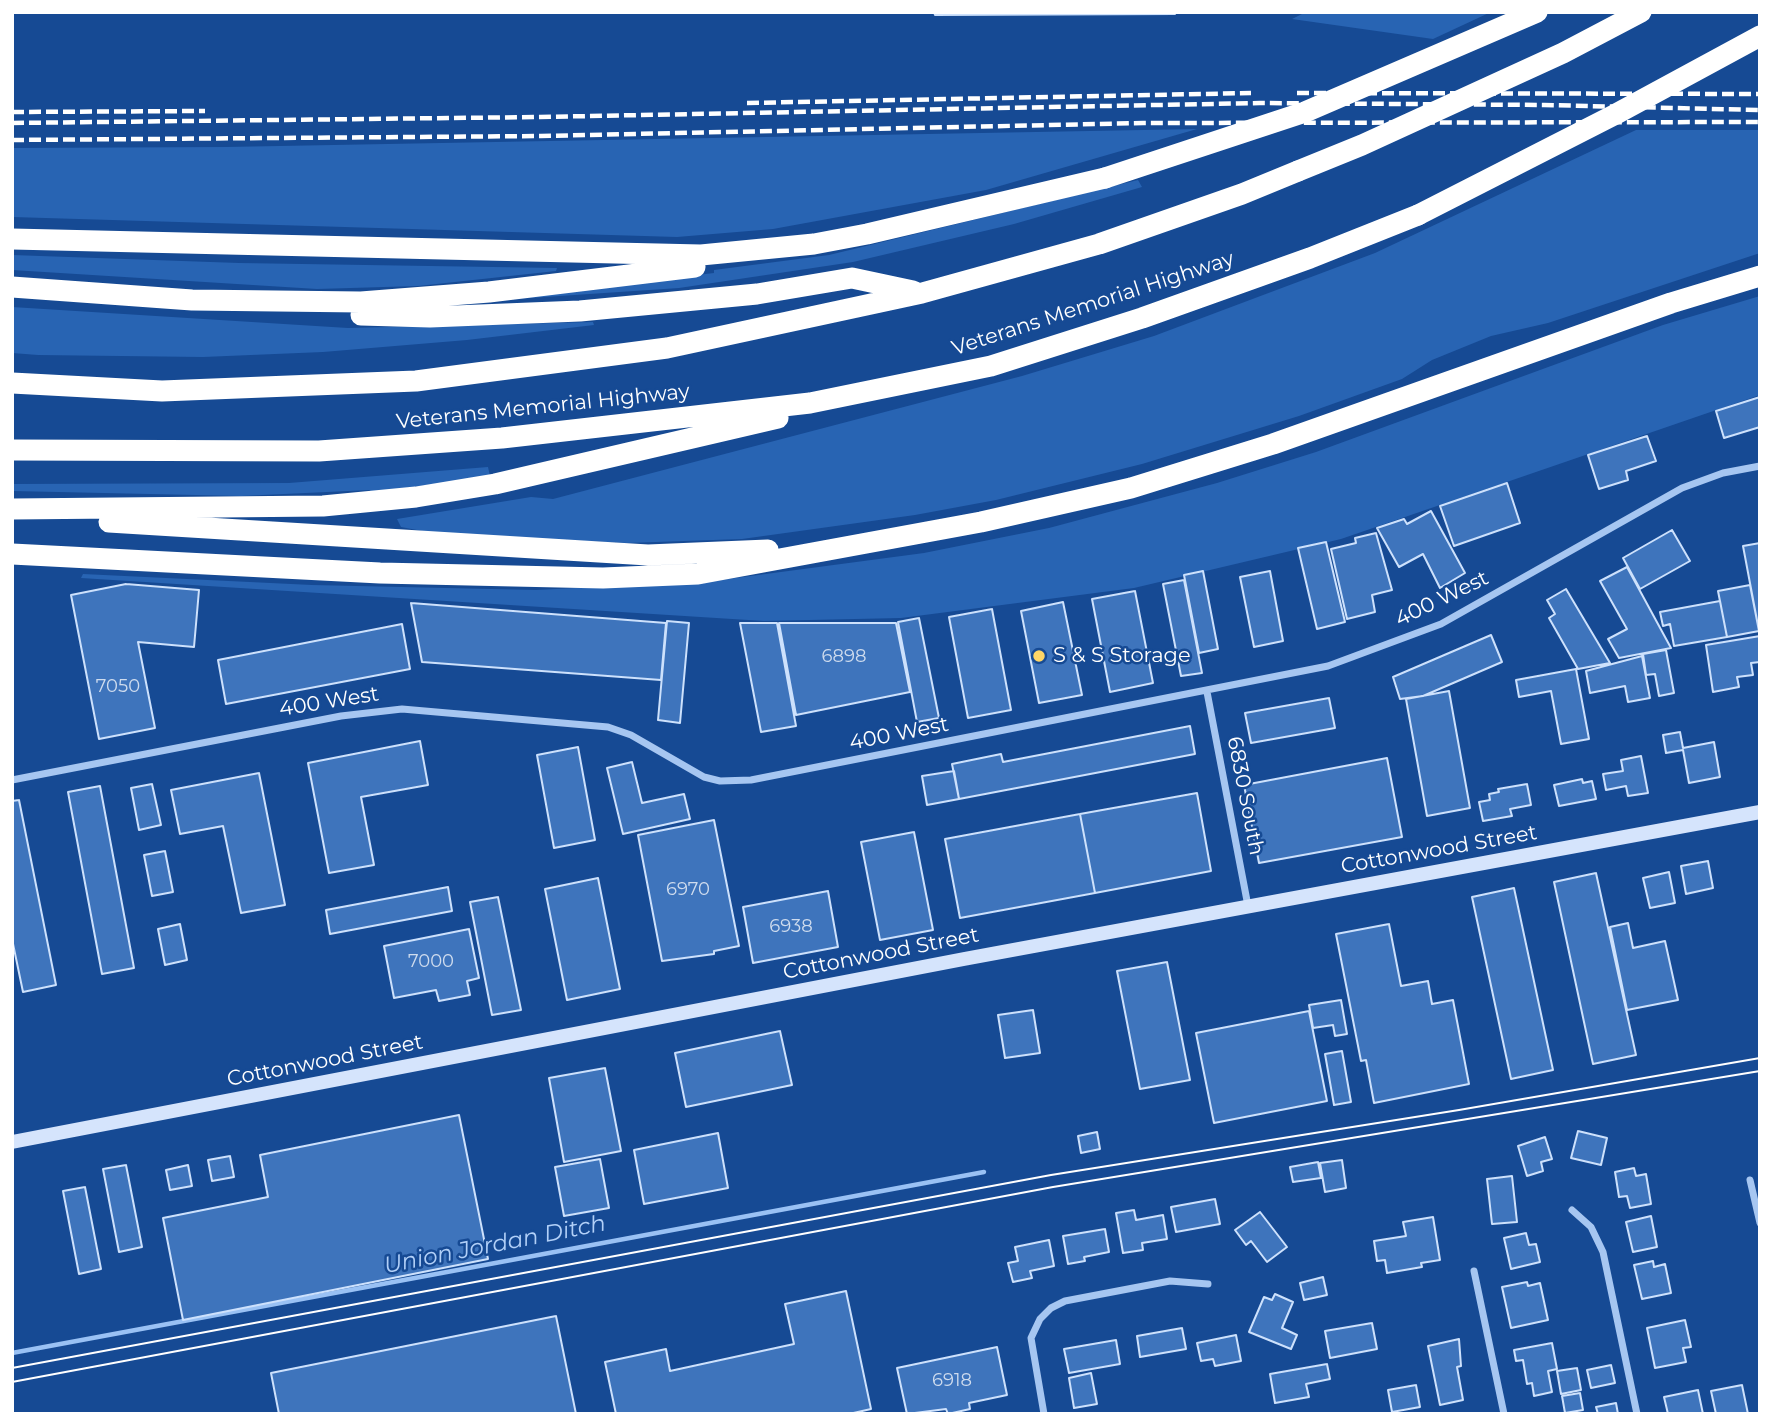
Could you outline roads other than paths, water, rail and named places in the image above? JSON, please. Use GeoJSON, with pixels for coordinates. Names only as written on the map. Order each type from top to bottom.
{"type":"FeatureCollection","features":[{"type":"Feature","properties":{"kind":"highway"},"geometry":{"type":"LineString","coordinates":[[192,300],[361,302],[447,296],[703,266],[923,223],[1105,178],[1305,112],[1537,12]]}},
{"type":"Feature","properties":{"kind":"highway","name":"Veterans Memorial Highway"},"geometry":{"type":"LineString","coordinates":[[12,383],[162,391],[416,381],[667,348],[922,293],[1099,244],[1242,194],[1362,145],[1563,53],[1642,12]]}},
{"type":"Feature","properties":{"kind":"highway","name":"Veterans Memorial Highway"},"geometry":{"type":"LineString","coordinates":[[12,450],[319,451],[502,438],[810,403],[991,366],[1142,318],[1310,258],[1418,215],[1616,114],[1760,36]]}},
{"type":"Feature","properties":{"kind":"highway"},"geometry":{"type":"LineString","coordinates":[[12,239],[648,256],[729,253],[814,244]]}},
{"type":"Feature","properties":{"kind":"highway"},"geometry":{"type":"LineString","coordinates":[[12,554],[380,573],[603,578],[698,574],[981,522],[1131,488],[1273,444],[1671,303],[1760,276]]}},
{"type":"Feature","properties":{"kind":"highway"},"geometry":{"type":"LineString","coordinates":[[12,287],[192,300],[294,313],[430,317],[593,310],[757,294],[852,278],[922,293]]}},
{"type":"Feature","properties":{"kind":"highway"},"geometry":{"type":"LineString","coordinates":[[12,509],[323,506],[416,497],[495,484],[644,451],[991,366]]}},
{"type":"Feature","properties":{"kind":"highway"},"geometry":{"type":"LineString","coordinates":[[12,516],[648,555],[853,546]]}},
{"type":"Feature","properties":{"kind":"street","name":"400 West"},"geometry":{"type":"LineString","coordinates":[[12,780],[341,716],[412,709],[608,727],[631,735],[704,776],[736,782],[1207,692],[1328,666],[1417,633],[1479,603],[1682,488],[1723,473],[1760,466]]}},
{"type":"Feature","properties":{"kind":"street","name":"6830 South"},"geometry":{"type":"LineString","coordinates":[[1207,692],[1248,906]]}},
{"type":"Feature","properties":{"kind":"street","name":"Cottonwood Street"},"geometry":{"type":"LineString","coordinates":[[12,1142],[1248,906],[1760,812]]}},
{"type":"Feature","properties":{"kind":"street"},"geometry":{"type":"LineString","coordinates":[[1750,1180],[1760,1223]]}},
{"type":"Feature","properties":{"kind":"street"},"geometry":{"type":"LineString","coordinates":[[1572,1210],[1591,1227],[1603,1252],[1637,1414]]}},
{"type":"Feature","properties":{"kind":"street"},"geometry":{"type":"LineString","coordinates":[[1474,1271],[1504,1414]]}},
{"type":"Feature","properties":{"kind":"street"},"geometry":{"type":"LineString","coordinates":[[1044,1414],[1031,1338],[1040,1320],[1051,1308],[1065,1301],[1170,1282],[1208,1284]]}},
{"type":"Feature","properties":{"kind":"waterway","name":"Union Jordan Ditch"},"geometry":{"type":"LineString","coordinates":[[12,1353],[984,1172]]}},
{"type":"Feature","properties":{"kind":"tram line"},"geometry":{"type":"LineString","coordinates":[[12,1368],[1051,1175],[1459,1110],[1760,1058]]}},
{"type":"Feature","properties":{"kind":"tram line"},"geometry":{"type":"LineString","coordinates":[[12,1382],[1053,1187],[1760,1071]]}},
{"type":"Feature","properties":{"kind":"railway"},"geometry":{"type":"LineString","coordinates":[[747,103],[1251,93]]}},
{"type":"Feature","properties":{"kind":"railway"},"geometry":{"type":"LineString","coordinates":[[1297,93],[1760,94]]}},
{"type":"Feature","properties":{"kind":"railway"},"geometry":{"type":"LineString","coordinates":[[12,123],[540,117],[1260,103],[1760,110]]}},
{"type":"Feature","properties":{"kind":"railway"},"geometry":{"type":"LineString","coordinates":[[12,112],[205,111]]}},
{"type":"Feature","properties":{"kind":"railway"},"geometry":{"type":"LineString","coordinates":[[12,140],[541,136],[1143,123],[1760,122]]}},
{"type":"Feature","properties":{"kind":"place","name":"S & S Storage"},"geometry":{"type":"Point","coordinates":[1039,656]}}]}
